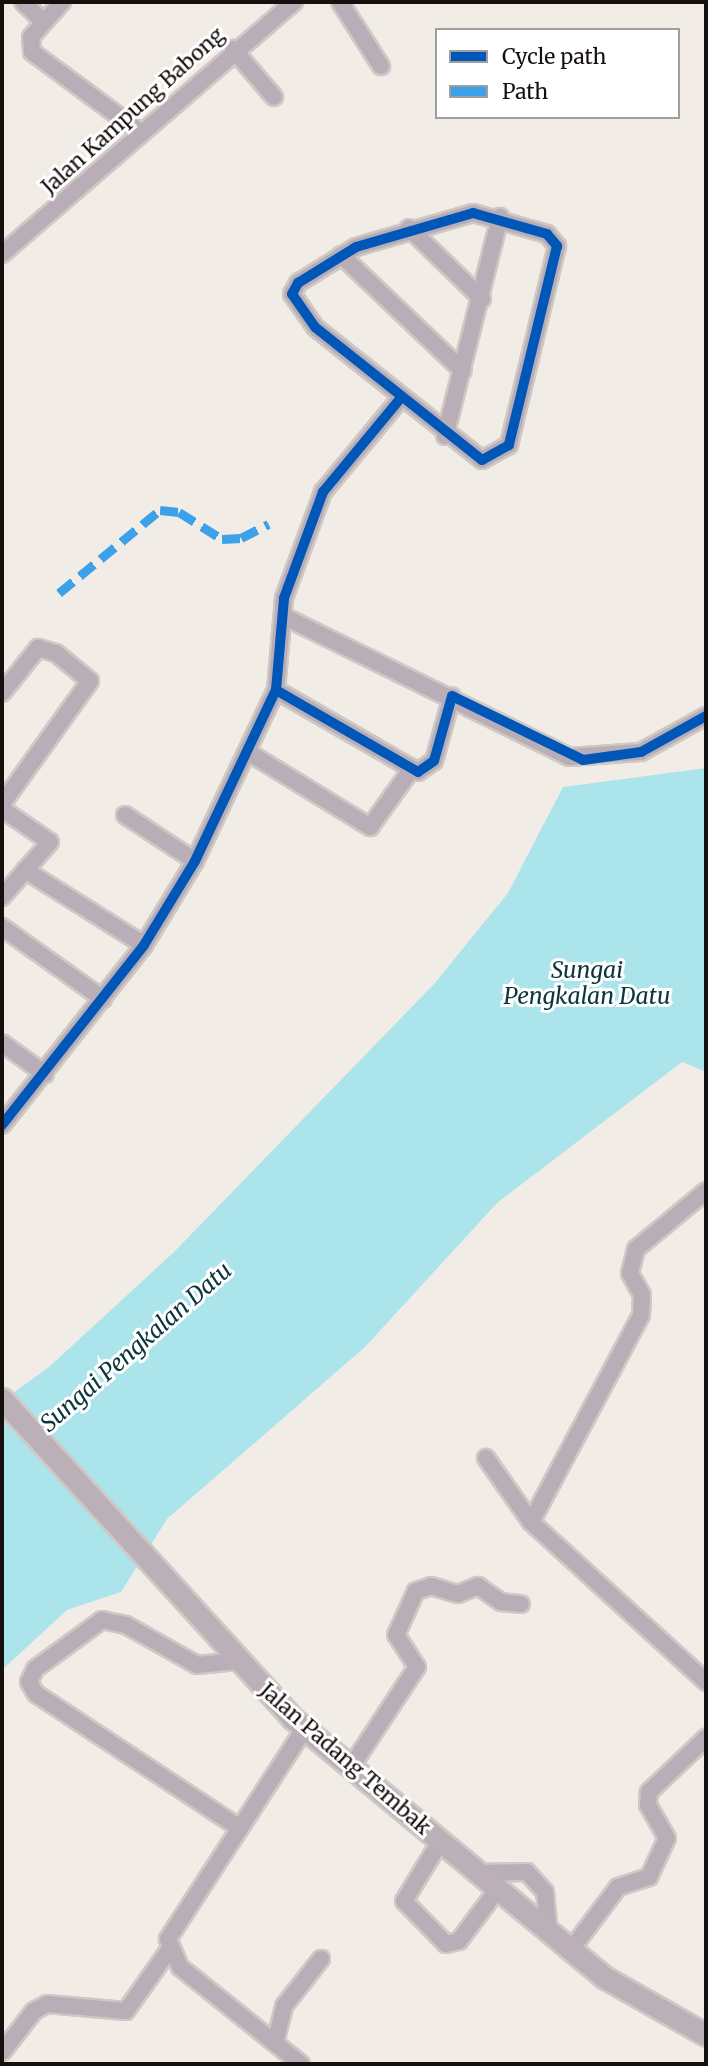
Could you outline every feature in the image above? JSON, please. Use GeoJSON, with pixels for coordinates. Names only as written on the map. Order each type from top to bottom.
{"type":"FeatureCollection","features":[{"type":"Feature","properties":{"kind":"main road","name":"Jalan Padang Tembak"},"geometry":{"type":"LineString","coordinates":[[2,1399],[223,1646],[304,1728],[570,1951],[651,2007],[706,2035]]}},
{"type":"Feature","properties":{"kind":"street"},"geometry":{"type":"LineString","coordinates":[[23,2],[43,21]]}},
{"type":"Feature","properties":{"kind":"street"},"geometry":{"type":"LineString","coordinates":[[62,2],[31,37],[36,59],[140,132]]}},
{"type":"Feature","properties":{"kind":"street","name":"Jalan Kampung Babong"},"geometry":{"type":"LineString","coordinates":[[2,254],[233,49],[294,2]]}},
{"type":"Feature","properties":{"kind":"street"},"geometry":{"type":"LineString","coordinates":[[340,2],[381,66]]}},
{"type":"Feature","properties":{"kind":"street"},"geometry":{"type":"LineString","coordinates":[[233,49],[274,97]]}},
{"type":"Feature","properties":{"kind":"street"},"geometry":{"type":"LineString","coordinates":[[476,212],[547,234],[557,246],[509,445],[502,454],[478,460],[445,436],[400,399],[292,300],[298,283],[341,255],[409,228],[476,212]]}},
{"type":"Feature","properties":{"kind":"street"},"geometry":{"type":"LineString","coordinates":[[445,436],[482,299],[499,217]]}},
{"type":"Feature","properties":{"kind":"street"},"geometry":{"type":"LineString","coordinates":[[409,228],[482,299]]}},
{"type":"Feature","properties":{"kind":"street"},"geometry":{"type":"LineString","coordinates":[[341,255],[463,371]]}},
{"type":"Feature","properties":{"kind":"street"},"geometry":{"type":"LineString","coordinates":[[2,1125],[45,1074],[144,945],[195,860],[251,754],[276,690],[285,617],[284,598],[323,492],[400,399]]}},
{"type":"Feature","properties":{"kind":"street"},"geometry":{"type":"LineString","coordinates":[[285,617],[583,760],[625,757],[706,716]]}},
{"type":"Feature","properties":{"kind":"street"},"geometry":{"type":"LineString","coordinates":[[2,693],[38,648],[56,653],[90,681],[2,806],[50,842],[2,897]]}},
{"type":"Feature","properties":{"kind":"street"},"geometry":{"type":"LineString","coordinates":[[276,690],[411,770],[425,771],[434,761],[452,696]]}},
{"type":"Feature","properties":{"kind":"street"},"geometry":{"type":"LineString","coordinates":[[251,754],[370,827],[411,770]]}},
{"type":"Feature","properties":{"kind":"street"},"geometry":{"type":"LineString","coordinates":[[125,815],[195,860]]}},
{"type":"Feature","properties":{"kind":"street"},"geometry":{"type":"LineString","coordinates":[[25,870],[144,945]]}},
{"type":"Feature","properties":{"kind":"street"},"geometry":{"type":"LineString","coordinates":[[2,927],[103,999]]}},
{"type":"Feature","properties":{"kind":"street"},"geometry":{"type":"LineString","coordinates":[[2,1043],[45,1074]]}},
{"type":"Feature","properties":{"kind":"street"},"geometry":{"type":"LineString","coordinates":[[531,1522],[641,1315],[642,1295],[630,1273],[636,1249],[706,1191]]}},
{"type":"Feature","properties":{"kind":"street"},"geometry":{"type":"LineString","coordinates":[[486,1458],[531,1522],[706,1682]]}},
{"type":"Feature","properties":{"kind":"street"},"geometry":{"type":"LineString","coordinates":[[351,1767],[416,1667],[396,1635],[416,1591],[431,1586],[458,1594],[478,1586],[501,1602],[521,1604]]}},
{"type":"Feature","properties":{"kind":"street"},"geometry":{"type":"LineString","coordinates":[[238,1661],[197,1665],[126,1625],[102,1620],[30,1675],[31,1689],[55,1707],[238,1827]]}},
{"type":"Feature","properties":{"kind":"street"},"geometry":{"type":"LineString","coordinates":[[2,2052],[34,2011],[47,2004],[126,2011],[169,1950],[171,1930],[304,1728]]}},
{"type":"Feature","properties":{"kind":"street"},"geometry":{"type":"LineString","coordinates":[[570,1951],[618,1887],[649,1877],[667,1838],[648,1805],[649,1791],[706,1738]]}},
{"type":"Feature","properties":{"kind":"street"},"geometry":{"type":"LineString","coordinates":[[440,1842],[404,1901],[446,1944],[458,1941],[497,1890]]}},
{"type":"Feature","properties":{"kind":"street"},"geometry":{"type":"LineString","coordinates":[[477,1873],[527,1872],[545,1892],[549,1934]]}},
{"type":"Feature","properties":{"kind":"street"},"geometry":{"type":"LineString","coordinates":[[169,1950],[180,1967],[301,2064]]}},
{"type":"Feature","properties":{"kind":"street"},"geometry":{"type":"LineString","coordinates":[[275,2043],[284,2006],[321,1959]]}},
{"type":"Feature","properties":{"kind":"water","name":"Sungai Pengkalan Datu"},"geometry":{"type":"Polygon","coordinates":[[[706,768],[706,1072],[682,1062],[497,1203],[365,1347],[167,1519],[121,1592],[67,1610],[2,1670],[2,1401],[49,1367],[174,1252],[434,984],[508,893],[563,787],[706,768]]]}},
{"type":"Feature","properties":{"kind":"marked path"},"geometry":{"type":"LineString","coordinates":[[59,593],[160,510],[179,512],[222,539],[241,538],[269,524]]}},
{"type":"Feature","properties":{"kind":"cycle path"},"geometry":{"type":"LineString","coordinates":[[473,213],[547,234],[557,246],[509,445],[482,460],[315,327],[292,294],[298,283],[356,247],[473,213]]}},
{"type":"Feature","properties":{"kind":"cycle path"},"geometry":{"type":"LineString","coordinates":[[2,1125],[144,945],[195,861],[276,690],[284,598],[323,492],[400,399]]}},
{"type":"Feature","properties":{"kind":"cycle path"},"geometry":{"type":"LineString","coordinates":[[276,690],[418,772],[434,761],[452,696],[583,760],[641,752],[706,716]]}}]}
